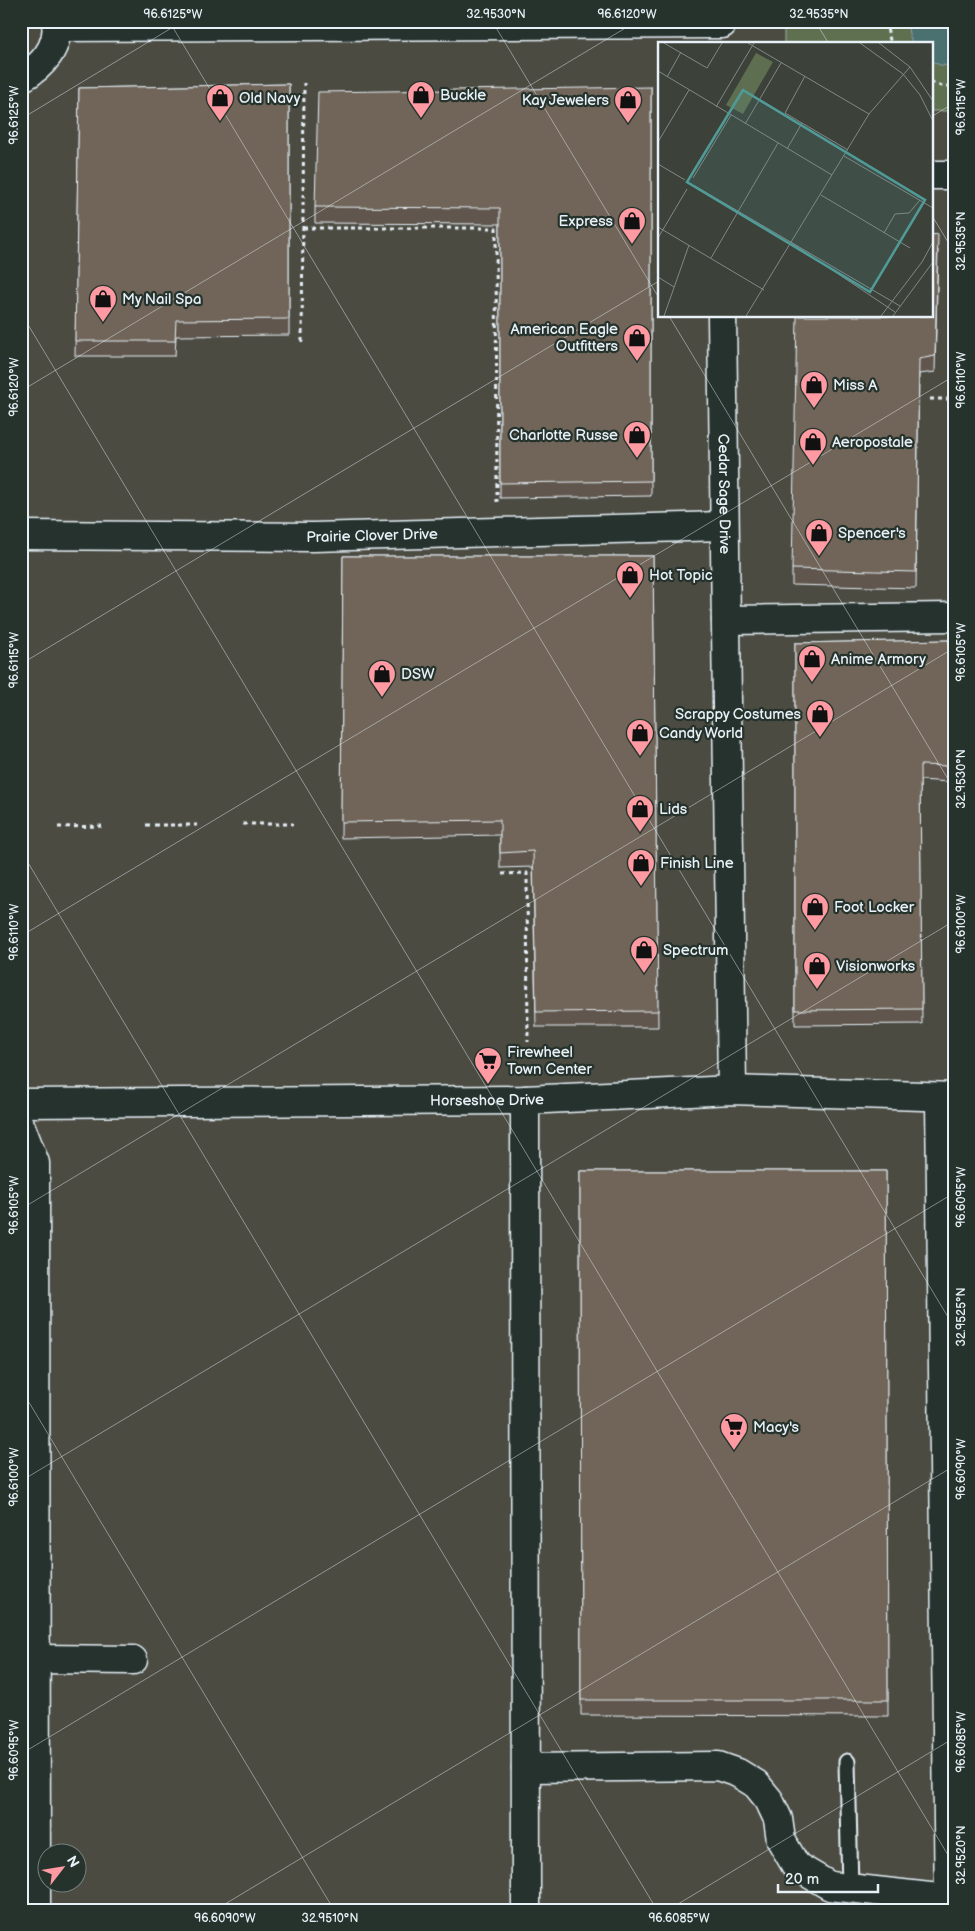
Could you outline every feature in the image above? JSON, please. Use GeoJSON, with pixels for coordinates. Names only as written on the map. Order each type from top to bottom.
{"type":"FeatureCollection","features":[{"type":"Feature","properties":{"kind":"street"},"geometry":{"type":"LineString","coordinates":[[21,78],[34,71],[46,59],[54,44],[56,24],[722,30]]}},
{"type":"Feature","properties":{"kind":"street"},"geometry":{"type":"LineString","coordinates":[[932,175],[954,175]]}},
{"type":"Feature","properties":{"kind":"street","name":"Cedar Sage Drive"},"geometry":{"type":"LineString","coordinates":[[722,318],[732,1090]]}},
{"type":"Feature","properties":{"kind":"street","name":"Prairie Clover Drive"},"geometry":{"type":"LineString","coordinates":[[21,535],[313,537],[724,526]]}},
{"type":"Feature","properties":{"kind":"street"},"geometry":{"type":"LineString","coordinates":[[726,620],[954,617]]}},
{"type":"Feature","properties":{"kind":"street","name":"Horseshoe Drive"},"geometry":{"type":"LineString","coordinates":[[21,1103],[525,1100],[732,1090],[947,1098]]}},
{"type":"Feature","properties":{"kind":"street"},"geometry":{"type":"LineString","coordinates":[[526,1768],[718,1766],[738,1772],[756,1784],[769,1800],[778,1819],[781,1840],[796,1866],[830,1886],[949,1905],[947,1098]]}},
{"type":"Feature","properties":{"kind":"street"},"geometry":{"type":"LineString","coordinates":[[525,1100],[526,1910]]}},
{"type":"Feature","properties":{"kind":"street"},"geometry":{"type":"LineString","coordinates":[[21,1127],[35,1163],[36,1910]]}},
{"type":"Feature","properties":{"kind":"street"},"geometry":{"type":"LineString","coordinates":[[36,1659],[133,1660]]}},
{"type":"Feature","properties":{"kind":"lane"},"geometry":{"type":"LineString","coordinates":[[847,1762],[850,1888]]}},
{"type":"Feature","properties":{"kind":"path"},"geometry":{"type":"LineString","coordinates":[[888,21],[887,28],[890,42]]}},
{"type":"Feature","properties":{"kind":"path"},"geometry":{"type":"LineString","coordinates":[[932,82],[941,86],[953,86],[954,123]]}},
{"type":"Feature","properties":{"kind":"path"},"geometry":{"type":"LineString","coordinates":[[302,342],[304,83]]}},
{"type":"Feature","properties":{"kind":"path"},"geometry":{"type":"LineString","coordinates":[[303,228],[496,228],[497,503]]}},
{"type":"Feature","properties":{"kind":"path"},"geometry":{"type":"LineString","coordinates":[[930,398],[954,399]]}},
{"type":"Feature","properties":{"kind":"path"},"geometry":{"type":"LineString","coordinates":[[243,824],[293,824]]}},
{"type":"Feature","properties":{"kind":"path"},"geometry":{"type":"LineString","coordinates":[[146,825],[198,825]]}},
{"type":"Feature","properties":{"kind":"path"},"geometry":{"type":"LineString","coordinates":[[58,827],[104,826]]}},
{"type":"Feature","properties":{"kind":"path"},"geometry":{"type":"LineString","coordinates":[[502,874],[527,873],[528,1042]]}},
{"type":"Feature","properties":{"kind":"shaded area","name":"Firewheel Town Center"},"geometry":{"type":"Polygon","coordinates":[[[21,21],[954,21],[954,1910],[21,1910],[21,21]]]}},
{"type":"Feature","properties":{"kind":"green space"},"geometry":{"type":"Polygon","coordinates":[[[784,21],[954,21],[954,111],[932,111],[932,42],[784,42],[784,21]]]}},
{"type":"Feature","properties":{"kind":"water"},"geometry":{"type":"Polygon","coordinates":[[[907,21],[954,21],[954,66],[940,65],[932,61],[932,42],[912,42],[907,21]]]}},
{"type":"Feature","properties":{"kind":"building"},"geometry":{"type":"Polygon","coordinates":[[[289,84],[289,319],[176,320],[175,341],[75,341],[79,88],[289,84]]]}},
{"type":"Feature","properties":{"kind":"building"},"geometry":{"type":"Polygon","coordinates":[[[651,87],[651,481],[500,483],[500,208],[315,207],[318,92],[651,87]]]}},
{"type":"Feature","properties":{"kind":"building"},"geometry":{"type":"Polygon","coordinates":[[[938,234],[935,356],[919,359],[916,572],[792,569],[797,318],[932,318],[932,235],[938,234]]]}},
{"type":"Feature","properties":{"kind":"building"},"geometry":{"type":"Polygon","coordinates":[[[343,556],[653,556],[658,1011],[536,1012],[533,851],[500,853],[500,820],[341,822],[343,556]]]}},
{"type":"Feature","properties":{"kind":"building"},"geometry":{"type":"Polygon","coordinates":[[[949,640],[950,766],[920,765],[922,1009],[795,1010],[795,643],[949,640]]]}},
{"type":"Feature","properties":{"kind":"building","name":"Macy's"},"geometry":{"type":"Polygon","coordinates":[[[580,1171],[886,1171],[888,1700],[581,1700],[580,1171]]]}},
{"type":"Feature","properties":{"kind":"place","name":"Buckle"},"geometry":{"type":"Point","coordinates":[421,119]}},
{"type":"Feature","properties":{"kind":"place","name":"Old Navy"},"geometry":{"type":"Point","coordinates":[220,122]}},
{"type":"Feature","properties":{"kind":"place","name":"Kay Jewelers"},"geometry":{"type":"Point","coordinates":[628,124]}},
{"type":"Feature","properties":{"kind":"place","name":"Express"},"geometry":{"type":"Point","coordinates":[632,245]}},
{"type":"Feature","properties":{"kind":"place","name":"My Nail Spa"},"geometry":{"type":"Point","coordinates":[103,323]}},
{"type":"Feature","properties":{"kind":"place","name":"American Eagle Outfitters"},"geometry":{"type":"Point","coordinates":[637,362]}},
{"type":"Feature","properties":{"kind":"place","name":"Miss A"},"geometry":{"type":"Point","coordinates":[814,409]}},
{"type":"Feature","properties":{"kind":"place","name":"Charlotte Russe"},"geometry":{"type":"Point","coordinates":[637,459]}},
{"type":"Feature","properties":{"kind":"place","name":"Aeropostale"},"geometry":{"type":"Point","coordinates":[813,466]}},
{"type":"Feature","properties":{"kind":"place","name":"Spencer's"},"geometry":{"type":"Point","coordinates":[819,557]}},
{"type":"Feature","properties":{"kind":"place","name":"Hot Topic"},"geometry":{"type":"Point","coordinates":[630,599]}},
{"type":"Feature","properties":{"kind":"place","name":"Anime Armory"},"geometry":{"type":"Point","coordinates":[812,683]}},
{"type":"Feature","properties":{"kind":"place","name":"DSW"},"geometry":{"type":"Point","coordinates":[382,698]}},
{"type":"Feature","properties":{"kind":"place","name":"Scrappy Costumes"},"geometry":{"type":"Point","coordinates":[820,738]}},
{"type":"Feature","properties":{"kind":"place","name":"Candy World"},"geometry":{"type":"Point","coordinates":[640,757]}},
{"type":"Feature","properties":{"kind":"place","name":"Lids"},"geometry":{"type":"Point","coordinates":[640,833]}},
{"type":"Feature","properties":{"kind":"place","name":"Finish Line"},"geometry":{"type":"Point","coordinates":[641,887]}},
{"type":"Feature","properties":{"kind":"place","name":"Foot Locker"},"geometry":{"type":"Point","coordinates":[815,931]}},
{"type":"Feature","properties":{"kind":"place","name":"Spectrum"},"geometry":{"type":"Point","coordinates":[644,974]}},
{"type":"Feature","properties":{"kind":"place","name":"Visionworks"},"geometry":{"type":"Point","coordinates":[817,990]}},
{"type":"Feature","properties":{"kind":"place","name":"Firewheel Town Center"},"geometry":{"type":"Point","coordinates":[488,1085]}},
{"type":"Feature","properties":{"kind":"place","name":"Macy's"},"geometry":{"type":"Point","coordinates":[734,1451]}}]}
